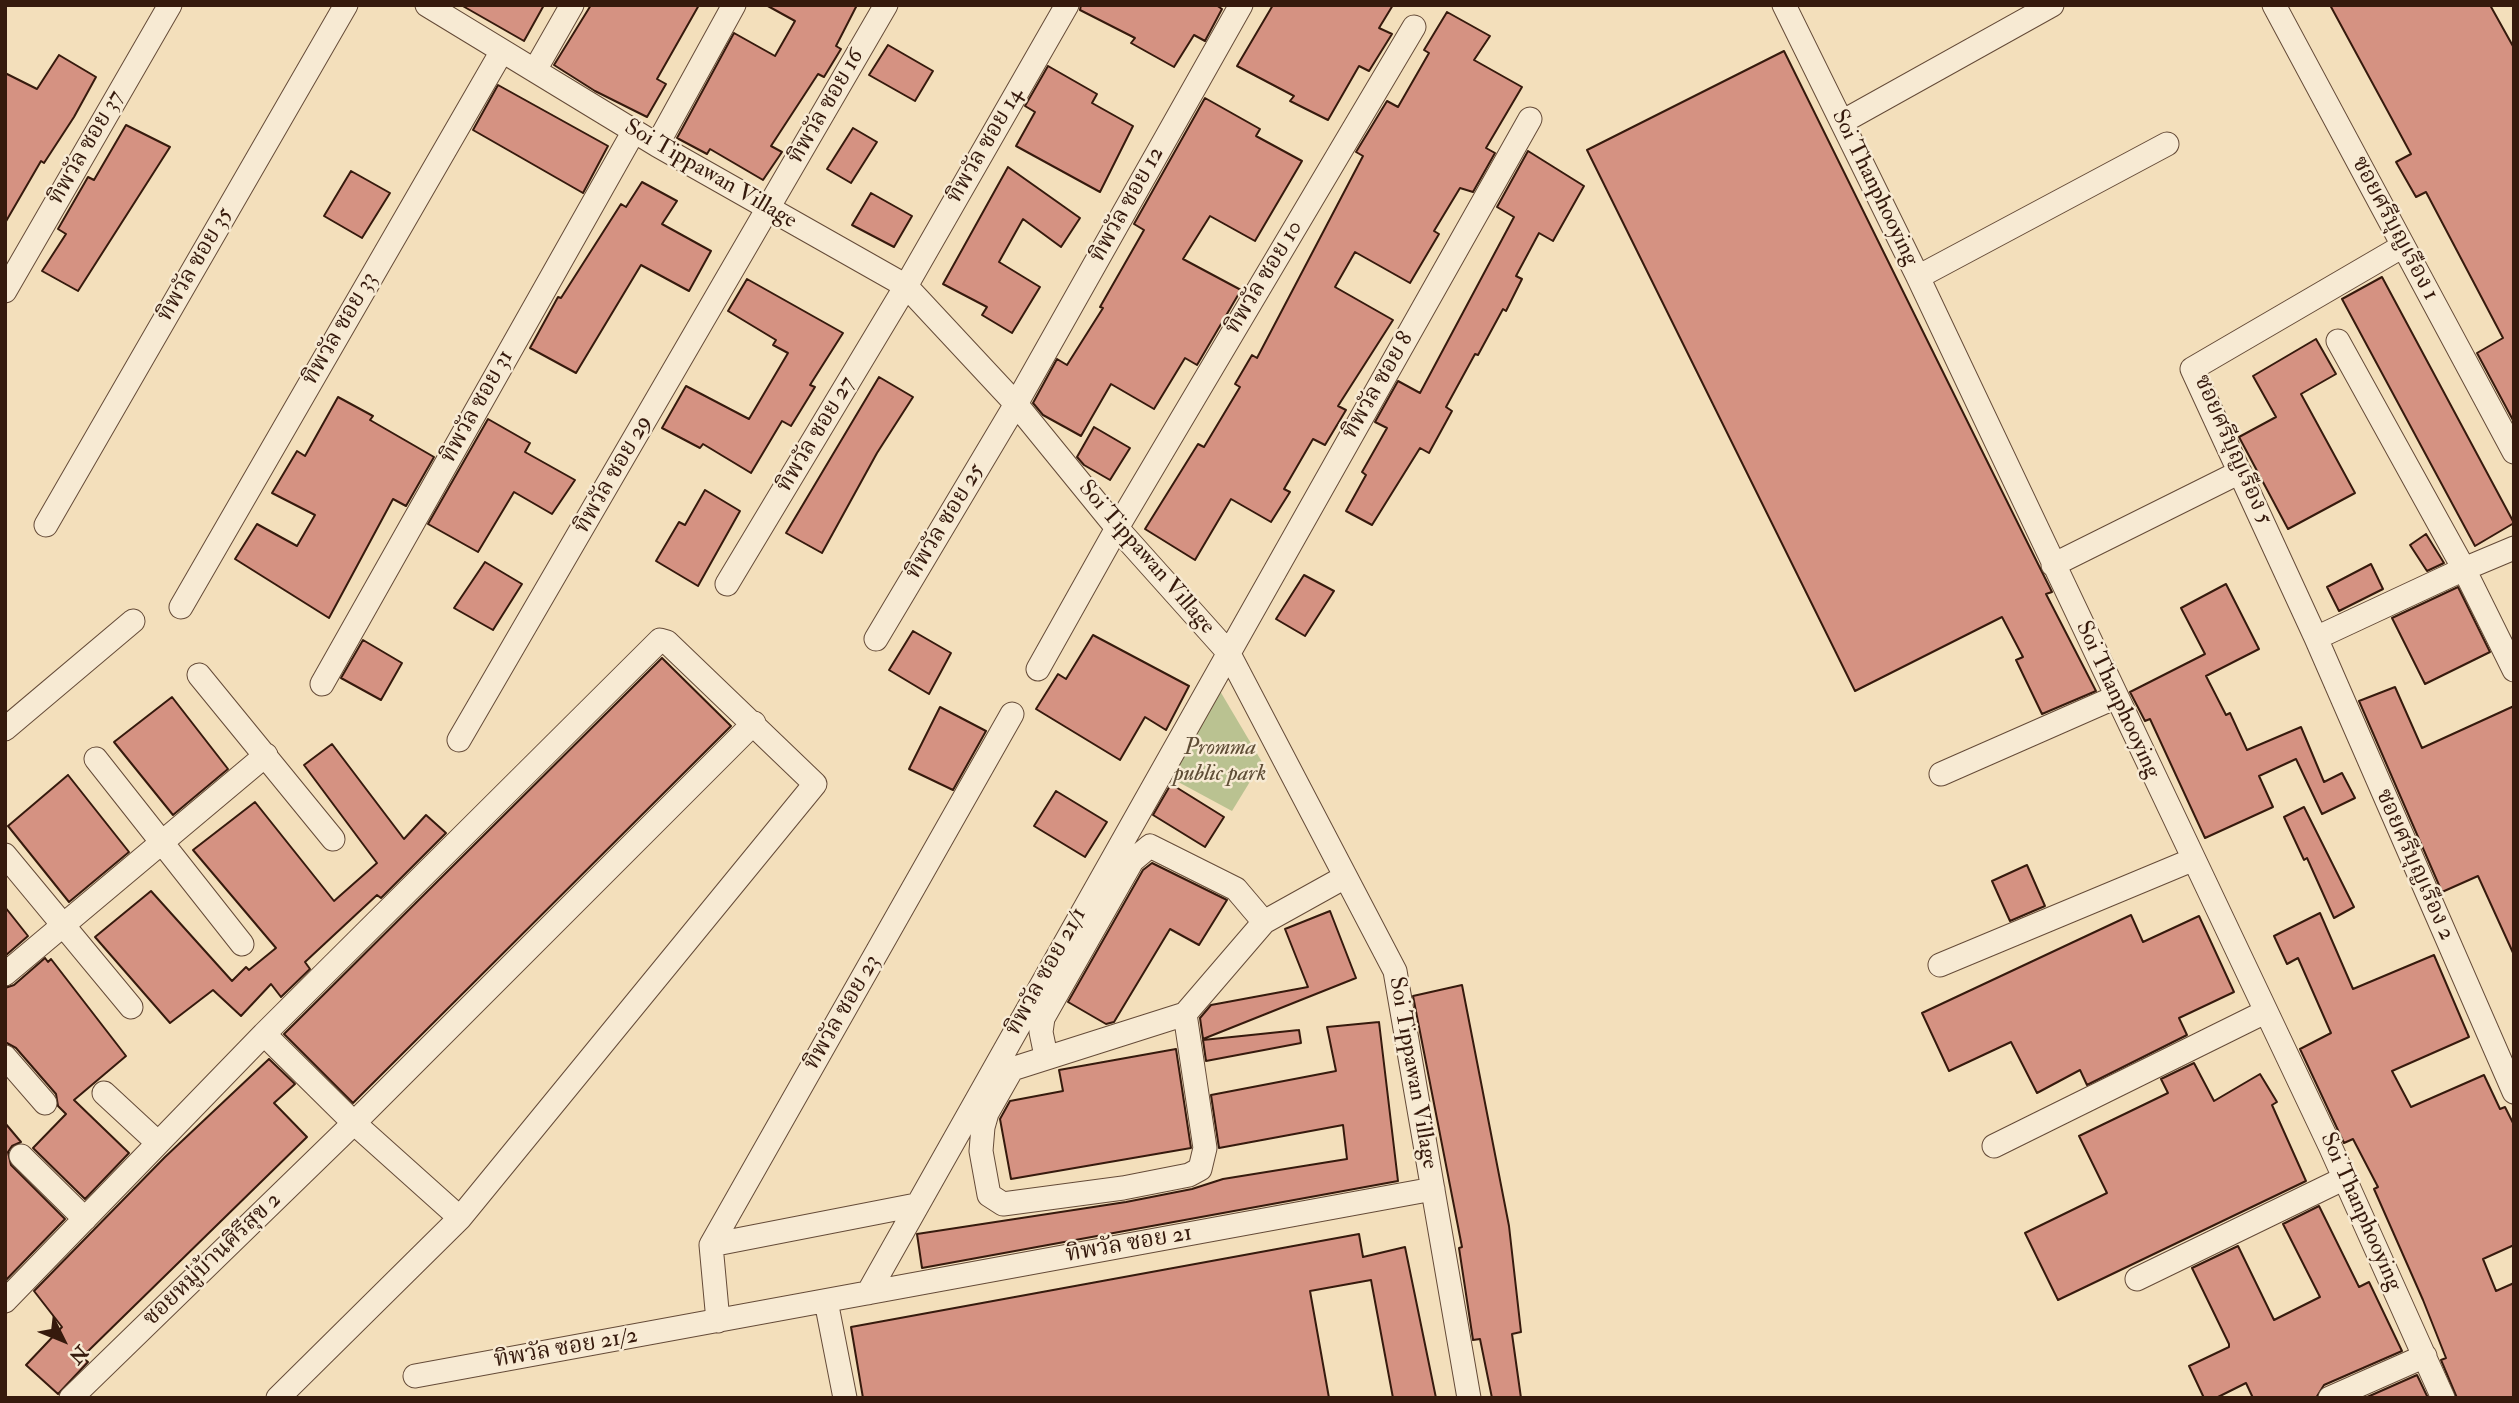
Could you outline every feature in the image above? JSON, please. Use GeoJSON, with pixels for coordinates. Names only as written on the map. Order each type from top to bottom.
{"type":"FeatureCollection","features":[{"type":"Feature","properties":{"kind":"street","name":"ทิพวัล ซอย 37"},"geometry":{"type":"LineString","coordinates":[[5,291],[170,5]]}},
{"type":"Feature","properties":{"kind":"street","name":"ทิพวัล ซอย 35"},"geometry":{"type":"LineString","coordinates":[[46,525],[346,5]]}},
{"type":"Feature","properties":{"kind":"street","name":"Soi Tippawan Village"},"geometry":{"type":"LineString","coordinates":[[427,5],[657,145],[906,286],[1016,404],[1117,528],[1227,652],[1395,971],[1469,1398]]}},
{"type":"Feature","properties":{"kind":"street"},"geometry":{"type":"LineString","coordinates":[[535,70],[572,5]]}},
{"type":"Feature","properties":{"kind":"street"},"geometry":{"type":"LineString","coordinates":[[657,145],[734,5]]}},
{"type":"Feature","properties":{"kind":"street","name":"ทิพวัล ซอย 16"},"geometry":{"type":"LineString","coordinates":[[769,209],[886,5]]}},
{"type":"Feature","properties":{"kind":"street","name":"ทิพวัล ซอย 14"},"geometry":{"type":"LineString","coordinates":[[906,286],[1067,5]]}},
{"type":"Feature","properties":{"kind":"street","name":"ทิพวัล ซอย 12"},"geometry":{"type":"LineString","coordinates":[[1016,404],[1241,5]]}},
{"type":"Feature","properties":{"kind":"street","name":"Soi Thanphooying"},"geometry":{"type":"LineString","coordinates":[[1784,5],[1918,277],[2345,1178],[2443,1398]]}},
{"type":"Feature","properties":{"kind":"street"},"geometry":{"type":"LineString","coordinates":[[1842,122],[2052,5]]}},
{"type":"Feature","properties":{"kind":"street","name":"ซอยศรีบุญเรือง 1"},"geometry":{"type":"LineString","coordinates":[[2274,5],[2514,452]]}},
{"type":"Feature","properties":{"kind":"street","name":"ทิพวัล ซอย 10"},"geometry":{"type":"LineString","coordinates":[[1117,528],[1414,27]]}},
{"type":"Feature","properties":{"kind":"street","name":"ทิพวัล ซอย 33"},"geometry":{"type":"LineString","coordinates":[[181,607],[502,51]]}},
{"type":"Feature","properties":{"kind":"street","name":"ทิพวัล ซอย 8"},"geometry":{"type":"LineString","coordinates":[[1227,652],[1530,119]]}},
{"type":"Feature","properties":{"kind":"street","name":"ทิพวัล ซอย 31"},"geometry":{"type":"LineString","coordinates":[[322,684],[634,131]]}},
{"type":"Feature","properties":{"kind":"street"},"geometry":{"type":"LineString","coordinates":[[1918,277],[2167,144]]}},
{"type":"Feature","properties":{"kind":"street","name":"ทิพวัล ซอย 29"},"geometry":{"type":"LineString","coordinates":[[459,740],[769,209]]}},
{"type":"Feature","properties":{"kind":"street","name":"ซอยศรีบุญเรือง 5"},"geometry":{"type":"LineString","coordinates":[[2316,638],[2192,369],[2403,246]]}},
{"type":"Feature","properties":{"kind":"street","name":"ทิพวัล ซอย 27"},"geometry":{"type":"LineString","coordinates":[[727,584],[906,286]]}},
{"type":"Feature","properties":{"kind":"street"},"geometry":{"type":"LineString","coordinates":[[2338,341],[2464,569],[2514,670]]}},
{"type":"Feature","properties":{"kind":"street","name":"ทิพวัล ซอย 25"},"geometry":{"type":"LineString","coordinates":[[876,639],[1016,404]]}},
{"type":"Feature","properties":{"kind":"street"},"geometry":{"type":"LineString","coordinates":[[2053,565],[2240,472]]}},
{"type":"Feature","properties":{"kind":"street"},"geometry":{"type":"LineString","coordinates":[[1038,668],[1117,528]]}},
{"type":"Feature","properties":{"kind":"street"},"geometry":{"type":"LineString","coordinates":[[2316,638],[2514,548]]}},
{"type":"Feature","properties":{"kind":"street"},"geometry":{"type":"LineString","coordinates":[[5,729],[133,621]]}},
{"type":"Feature","properties":{"kind":"street","name":"ซอยศรีบุญเรือง 2"},"geometry":{"type":"LineString","coordinates":[[2316,638],[2514,1092]]}},
{"type":"Feature","properties":{"kind":"street"},"geometry":{"type":"LineString","coordinates":[[7,1295],[85,1219],[264,1034],[660,640],[667,642],[812,779],[814,787],[460,1219],[278,1398]]}},
{"type":"Feature","properties":{"kind":"street","name":"ทิพวัล ซอย 21/1"},"geometry":{"type":"LineString","coordinates":[[868,1293],[1227,652]]}},
{"type":"Feature","properties":{"kind":"street"},"geometry":{"type":"LineString","coordinates":[[199,675],[332,839]]}},
{"type":"Feature","properties":{"kind":"street"},"geometry":{"type":"LineString","coordinates":[[1941,774],[2116,696]]}},
{"type":"Feature","properties":{"kind":"street","name":"ทิพวัล ซอย 23"},"geometry":{"type":"LineString","coordinates":[[711,1245],[1012,714]]}},
{"type":"Feature","properties":{"kind":"street","name":"ซอยหมู่บ้านศิรีสุข 2"},"geometry":{"type":"LineString","coordinates":[[71,1398],[354,1123],[754,723]]}},
{"type":"Feature","properties":{"kind":"street"},"geometry":{"type":"LineString","coordinates":[[5,974],[266,755]]}},
{"type":"Feature","properties":{"kind":"street"},"geometry":{"type":"LineString","coordinates":[[96,759],[242,944]]}},
{"type":"Feature","properties":{"kind":"street"},"geometry":{"type":"LineString","coordinates":[[1046,1056],[1041,1032],[1043,1018],[1132,861],[1150,846],[1236,889],[1264,922]]}},
{"type":"Feature","properties":{"kind":"street"},"geometry":{"type":"LineString","coordinates":[[5,855],[131,1007]]}},
{"type":"Feature","properties":{"kind":"street"},"geometry":{"type":"LineString","coordinates":[[1940,965],[2192,860]]}},
{"type":"Feature","properties":{"kind":"street"},"geometry":{"type":"LineString","coordinates":[[1185,1014],[1205,1148],[1200,1169],[1189,1175],[1083,1194],[1003,1204],[989,1195],[981,1151],[987,1113],[1012,1069],[1185,1014],[1264,922],[1345,877]]}},
{"type":"Feature","properties":{"kind":"street"},"geometry":{"type":"LineString","coordinates":[[1994,1146],[2265,1012]]}},
{"type":"Feature","properties":{"kind":"street"},"geometry":{"type":"LineString","coordinates":[[264,1034],[354,1123],[460,1219]]}},
{"type":"Feature","properties":{"kind":"street"},"geometry":{"type":"LineString","coordinates":[[5,1057],[45,1103]]}},
{"type":"Feature","properties":{"kind":"street"},"geometry":{"type":"LineString","coordinates":[[104,1093],[158,1143]]}},
{"type":"Feature","properties":{"kind":"street"},"geometry":{"type":"LineString","coordinates":[[21,1156],[85,1219]]}},
{"type":"Feature","properties":{"kind":"street"},"geometry":{"type":"LineString","coordinates":[[2137,1279],[2345,1178]]}},
{"type":"Feature","properties":{"kind":"street","name":"ทิพวัล ซอย 21"},"geometry":{"type":"LineString","coordinates":[[826,1301],[1433,1189]]}},
{"type":"Feature","properties":{"kind":"street"},"geometry":{"type":"LineString","coordinates":[[718,1321],[711,1245],[916,1205]]}},
{"type":"Feature","properties":{"kind":"street"},"geometry":{"type":"LineString","coordinates":[[826,1301],[839,1397]]}},
{"type":"Feature","properties":{"kind":"street","name":"ทิพวัล ซอย 21/2"},"geometry":{"type":"LineString","coordinates":[[415,1376],[826,1301]]}},
{"type":"Feature","properties":{"kind":"street"},"geometry":{"type":"LineString","coordinates":[[2330,1398],[2425,1356]]}},
{"type":"Feature","properties":{"kind":"green space","name":"Promma public park"},"geometry":{"type":"Polygon","coordinates":[[[1220,691],[1262,762],[1232,811],[1169,777],[1220,691]]]}},
{"type":"Feature","properties":{"kind":"building"},"geometry":{"type":"Polygon","coordinates":[[[461,5],[544,5],[524,41],[461,5]]]}},
{"type":"Feature","properties":{"kind":"building"},"geometry":{"type":"Polygon","coordinates":[[[591,5],[699,5],[657,79],[666,84],[647,117],[595,91],[554,65],[591,5]]]}},
{"type":"Feature","properties":{"kind":"building"},"geometry":{"type":"Polygon","coordinates":[[[766,5],[857,5],[836,46],[841,49],[824,77],[818,74],[771,146],[782,152],[763,180],[710,149],[707,154],[677,138],[734,33],[775,56],[795,21],[766,5]]]}},
{"type":"Feature","properties":{"kind":"building"},"geometry":{"type":"Polygon","coordinates":[[[1081,5],[1216,5],[1222,9],[1205,41],[1194,35],[1174,67],[1131,43],[1135,38],[1080,10],[1081,5]]]}},
{"type":"Feature","properties":{"kind":"building"},"geometry":{"type":"Polygon","coordinates":[[[1273,5],[1393,5],[1379,28],[1392,34],[1369,71],[1359,66],[1328,120],[1290,101],[1294,96],[1237,66],[1273,5]]]}},
{"type":"Feature","properties":{"kind":"building"},"geometry":{"type":"Polygon","coordinates":[[[2330,5],[2490,5],[2514,48],[2514,422],[2477,353],[2503,338],[2426,192],[2416,197],[2396,162],[2411,154],[2330,5]]]}},
{"type":"Feature","properties":{"kind":"building"},"geometry":{"type":"Polygon","coordinates":[[[1447,12],[1490,36],[1474,60],[1522,87],[1486,148],[1495,153],[1473,192],[1460,188],[1434,231],[1439,234],[1410,283],[1355,252],[1335,287],[1393,320],[1338,406],[1346,410],[1325,445],[1313,439],[1284,489],[1290,492],[1271,522],[1231,499],[1195,560],[1145,529],[1198,444],[1204,447],[1240,387],[1235,384],[1252,355],[1257,358],[1363,156],[1356,152],[1387,101],[1398,107],[1429,53],[1424,50],[1447,12]]]}},
{"type":"Feature","properties":{"kind":"building"},"geometry":{"type":"Polygon","coordinates":[[[888,45],[933,71],[915,101],[869,75],[888,45]]]}},
{"type":"Feature","properties":{"kind":"building"},"geometry":{"type":"Polygon","coordinates":[[[1784,51],[2052,592],[2046,594],[2096,691],[2042,714],[2016,660],[2023,657],[2002,617],[1855,691],[1587,150],[1784,51]]]}},
{"type":"Feature","properties":{"kind":"building"},"geometry":{"type":"Polygon","coordinates":[[[59,55],[96,77],[74,117],[44,163],[41,161],[5,223],[5,73],[37,89],[59,55]]]}},
{"type":"Feature","properties":{"kind":"building"},"geometry":{"type":"Polygon","coordinates":[[[1048,66],[1097,94],[1092,103],[1133,126],[1100,192],[1016,146],[1035,112],[1025,106],[1048,66]]]}},
{"type":"Feature","properties":{"kind":"building"},"geometry":{"type":"Polygon","coordinates":[[[498,85],[608,146],[583,193],[473,130],[498,85]]]}},
{"type":"Feature","properties":{"kind":"building"},"geometry":{"type":"Polygon","coordinates":[[[1205,98],[1260,129],[1256,136],[1302,161],[1255,241],[1210,216],[1183,259],[1241,290],[1197,365],[1185,358],[1154,409],[1111,384],[1081,436],[1043,415],[1033,403],[1057,359],[1067,365],[1103,308],[1100,307],[1144,230],[1134,224],[1205,98]]]}},
{"type":"Feature","properties":{"kind":"building"},"geometry":{"type":"Polygon","coordinates":[[[126,125],[170,147],[78,291],[42,271],[66,234],[58,229],[88,177],[94,180],[126,125]]]}},
{"type":"Feature","properties":{"kind":"building"},"geometry":{"type":"Polygon","coordinates":[[[853,128],[877,142],[851,183],[827,169],[853,128]]]}},
{"type":"Feature","properties":{"kind":"building"},"geometry":{"type":"Polygon","coordinates":[[[1528,151],[1584,186],[1553,241],[1539,233],[1516,276],[1522,279],[1506,311],[1503,309],[1446,407],[1452,411],[1429,453],[1420,448],[1372,525],[1346,511],[1366,475],[1362,472],[1387,428],[1375,422],[1398,381],[1420,393],[1514,217],[1497,207],[1528,151]]]}},
{"type":"Feature","properties":{"kind":"building"},"geometry":{"type":"Polygon","coordinates":[[[1008,167],[1080,218],[1061,247],[1023,219],[999,262],[1040,287],[1012,333],[982,315],[987,307],[943,284],[1008,167]]]}},
{"type":"Feature","properties":{"kind":"building"},"geometry":{"type":"Polygon","coordinates":[[[351,171],[390,193],[362,238],[324,216],[351,171]]]}},
{"type":"Feature","properties":{"kind":"building"},"geometry":{"type":"Polygon","coordinates":[[[642,182],[677,201],[662,224],[711,251],[689,291],[641,265],[576,373],[530,348],[558,297],[561,298],[621,204],[626,207],[642,182]]]}},
{"type":"Feature","properties":{"kind":"building"},"geometry":{"type":"Polygon","coordinates":[[[871,193],[912,216],[894,247],[852,225],[871,193]]]}},
{"type":"Feature","properties":{"kind":"building"},"geometry":{"type":"Polygon","coordinates":[[[2382,277],[2514,523],[2475,546],[2342,299],[2382,277]]]}},
{"type":"Feature","properties":{"kind":"building"},"geometry":{"type":"Polygon","coordinates":[[[747,279],[843,333],[810,385],[815,387],[791,426],[782,421],[751,473],[703,444],[700,448],[662,428],[686,386],[749,419],[788,353],[773,345],[776,340],[728,311],[747,279]]]}},
{"type":"Feature","properties":{"kind":"building"},"geometry":{"type":"Polygon","coordinates":[[[2316,339],[2336,374],[2301,394],[2355,493],[2288,529],[2239,437],[2276,417],[2253,376],[2316,339]]]}},
{"type":"Feature","properties":{"kind":"building"},"geometry":{"type":"Polygon","coordinates":[[[879,377],[913,397],[877,453],[822,553],[786,533],[879,377]]]}},
{"type":"Feature","properties":{"kind":"building"},"geometry":{"type":"Polygon","coordinates":[[[338,397],[373,416],[370,420],[434,457],[406,506],[393,499],[329,618],[235,559],[257,524],[297,546],[315,515],[272,493],[297,451],[305,456],[338,397]]]}},
{"type":"Feature","properties":{"kind":"building"},"geometry":{"type":"Polygon","coordinates":[[[488,419],[530,443],[525,452],[575,480],[552,514],[514,492],[478,552],[428,524],[488,419]]]}},
{"type":"Feature","properties":{"kind":"building"},"geometry":{"type":"Polygon","coordinates":[[[1094,427],[1130,448],[1110,480],[1084,465],[1077,457],[1094,427]]]}},
{"type":"Feature","properties":{"kind":"building"},"geometry":{"type":"Polygon","coordinates":[[[705,490],[740,511],[698,586],[656,561],[679,522],[685,525],[705,490]]]}},
{"type":"Feature","properties":{"kind":"building"},"geometry":{"type":"Polygon","coordinates":[[[2426,534],[2444,563],[2427,571],[2410,545],[2426,534]]]}},
{"type":"Feature","properties":{"kind":"building"},"geometry":{"type":"Polygon","coordinates":[[[485,562],[522,584],[493,630],[454,608],[485,562]]]}},
{"type":"Feature","properties":{"kind":"building"},"geometry":{"type":"Polygon","coordinates":[[[2371,564],[2383,589],[2339,611],[2327,587],[2371,564]]]}},
{"type":"Feature","properties":{"kind":"building"},"geometry":{"type":"Polygon","coordinates":[[[1304,575],[1334,591],[1305,636],[1276,619],[1304,575]]]}},
{"type":"Feature","properties":{"kind":"building"},"geometry":{"type":"Polygon","coordinates":[[[2226,584],[2259,649],[2206,676],[2226,715],[2230,713],[2247,750],[2301,727],[2324,782],[2342,773],[2355,798],[2322,814],[2296,759],[2259,776],[2273,807],[2205,838],[2150,719],[2145,721],[2130,692],[2205,654],[2181,608],[2226,584]]]}},
{"type":"Feature","properties":{"kind":"building"},"geometry":{"type":"Polygon","coordinates":[[[2458,587],[2490,652],[2425,684],[2392,618],[2458,587]]]}},
{"type":"Feature","properties":{"kind":"building"},"geometry":{"type":"Polygon","coordinates":[[[913,631],[951,653],[929,694],[889,670],[913,631]]]}},
{"type":"Feature","properties":{"kind":"building"},"geometry":{"type":"Polygon","coordinates":[[[1093,635],[1189,686],[1166,730],[1145,717],[1120,760],[1036,709],[1058,674],[1066,679],[1093,635]]]}},
{"type":"Feature","properties":{"kind":"building"},"geometry":{"type":"Polygon","coordinates":[[[363,640],[402,663],[381,700],[341,678],[363,640]]]}},
{"type":"Feature","properties":{"kind":"building"},"geometry":{"type":"Polygon","coordinates":[[[662,658],[731,726],[353,1103],[284,1034],[662,658]]]}},
{"type":"Feature","properties":{"kind":"building"},"geometry":{"type":"Polygon","coordinates":[[[2395,687],[2422,748],[2514,706],[2514,955],[2478,876],[2442,892],[2359,701],[2395,687]]]}},
{"type":"Feature","properties":{"kind":"building"},"geometry":{"type":"Polygon","coordinates":[[[172,697],[228,769],[173,815],[114,742],[172,697]]]}},
{"type":"Feature","properties":{"kind":"building"},"geometry":{"type":"Polygon","coordinates":[[[940,707],[986,731],[953,790],[909,769],[940,707]]]}},
{"type":"Feature","properties":{"kind":"building"},"geometry":{"type":"Polygon","coordinates":[[[332,744],[404,839],[426,815],[446,833],[381,898],[377,895],[305,962],[310,969],[281,997],[271,984],[241,1016],[213,990],[170,1023],[95,937],[151,891],[232,981],[246,967],[249,970],[276,948],[193,850],[255,802],[334,901],[377,863],[304,765],[332,744]]]}},
{"type":"Feature","properties":{"kind":"building"},"geometry":{"type":"Polygon","coordinates":[[[68,775],[129,852],[69,902],[8,826],[68,775]]]}},
{"type":"Feature","properties":{"kind":"building"},"geometry":{"type":"Polygon","coordinates":[[[1171,784],[1224,817],[1205,847],[1153,815],[1171,784]]]}},
{"type":"Feature","properties":{"kind":"building"},"geometry":{"type":"Polygon","coordinates":[[[1056,791],[1107,822],[1085,857],[1034,826],[1056,791]]]}},
{"type":"Feature","properties":{"kind":"building"},"geometry":{"type":"Polygon","coordinates":[[[2304,807],[2354,907],[2334,918],[2307,858],[2304,860],[2284,817],[2304,807]]]}},
{"type":"Feature","properties":{"kind":"building"},"geometry":{"type":"Polygon","coordinates":[[[1152,863],[1227,900],[1199,945],[1170,929],[1114,1022],[1106,1024],[1068,1002],[1143,870],[1152,863]]]}},
{"type":"Feature","properties":{"kind":"building"},"geometry":{"type":"Polygon","coordinates":[[[2027,865],[2045,906],[2010,921],[1992,881],[2027,865]]]}},
{"type":"Feature","properties":{"kind":"building"},"geometry":{"type":"Polygon","coordinates":[[[5,907],[28,936],[5,956],[5,907]]]}},
{"type":"Feature","properties":{"kind":"building"},"geometry":{"type":"Polygon","coordinates":[[[1330,911],[1356,978],[1203,1039],[1200,1018],[1211,1005],[1308,987],[1285,929],[1330,911]]]}},
{"type":"Feature","properties":{"kind":"building"},"geometry":{"type":"Polygon","coordinates":[[[2320,913],[2353,989],[2434,955],[2469,1037],[2392,1071],[2411,1107],[2484,1075],[2500,1109],[2505,1107],[2514,1125],[2514,1245],[2483,1259],[2496,1291],[2514,1283],[2514,1398],[2457,1398],[2441,1360],[2446,1358],[2423,1300],[2374,1189],[2378,1187],[2353,1139],[2344,1143],[2300,1049],[2331,1033],[2298,958],[2287,964],[2274,936],[2320,913]]]}},
{"type":"Feature","properties":{"kind":"building"},"geometry":{"type":"Polygon","coordinates":[[[2131,915],[2143,942],[2199,916],[2234,992],[2179,1018],[2187,1035],[2087,1085],[2080,1070],[2037,1093],[2011,1042],[1949,1071],[1922,1013],[2131,915]]]}},
{"type":"Feature","properties":{"kind":"building"},"geometry":{"type":"Polygon","coordinates":[[[45,958],[48,962],[51,959],[126,1056],[74,1100],[129,1153],[85,1199],[33,1148],[66,1114],[58,1106],[56,1094],[16,1048],[5,1042],[5,988],[14,985],[45,958]]]}},
{"type":"Feature","properties":{"kind":"building"},"geometry":{"type":"Polygon","coordinates":[[[1462,985],[1509,1226],[1521,1332],[1512,1334],[1521,1398],[1492,1398],[1480,1339],[1473,1340],[1459,1248],[1462,1247],[1413,996],[1462,985]]]}},
{"type":"Feature","properties":{"kind":"building"},"geometry":{"type":"Polygon","coordinates":[[[1379,1022],[1398,1181],[922,1268],[917,1234],[1126,1202],[1192,1189],[1223,1179],[1347,1159],[1343,1125],[1219,1148],[1211,1095],[1336,1071],[1327,1027],[1379,1022]]]}},
{"type":"Feature","properties":{"kind":"building"},"geometry":{"type":"Polygon","coordinates":[[[1299,1030],[1301,1043],[1206,1061],[1203,1040],[1299,1030]]]}},
{"type":"Feature","properties":{"kind":"building"},"geometry":{"type":"Polygon","coordinates":[[[1176,1049],[1191,1148],[1011,1179],[1000,1119],[1010,1101],[1063,1091],[1059,1070],[1176,1049]]]}},
{"type":"Feature","properties":{"kind":"building"},"geometry":{"type":"Polygon","coordinates":[[[269,1059],[295,1084],[274,1103],[307,1137],[82,1357],[88,1362],[58,1394],[26,1365],[62,1327],[34,1291],[165,1157],[269,1059]]]}},
{"type":"Feature","properties":{"kind":"building"},"geometry":{"type":"Polygon","coordinates":[[[2194,1063],[2214,1101],[2260,1074],[2277,1102],[2272,1105],[2306,1181],[2058,1300],[2025,1233],[2107,1193],[2079,1136],[2168,1093],[2161,1079],[2194,1063]]]}},
{"type":"Feature","properties":{"kind":"building"},"geometry":{"type":"Polygon","coordinates":[[[5,1123],[21,1142],[12,1146],[8,1152],[11,1165],[65,1219],[5,1281],[5,1123]]]}},
{"type":"Feature","properties":{"kind":"building"},"geometry":{"type":"Polygon","coordinates":[[[2319,1206],[2359,1287],[2369,1282],[2402,1351],[2324,1385],[2316,1398],[2253,1398],[2246,1383],[2216,1398],[2204,1398],[2189,1366],[2229,1347],[2229,1344],[2192,1268],[2238,1246],[2274,1320],[2320,1297],[2283,1224],[2319,1206]]]}},
{"type":"Feature","properties":{"kind":"building"},"geometry":{"type":"Polygon","coordinates":[[[1359,1234],[1363,1257],[1405,1247],[1436,1398],[1393,1398],[1371,1280],[1310,1291],[1329,1398],[863,1398],[851,1327],[1359,1234]]]}},
{"type":"Feature","properties":{"kind":"building"},"geometry":{"type":"Polygon","coordinates":[[[2417,1375],[2428,1398],[2365,1398],[2417,1375]]]}}]}
